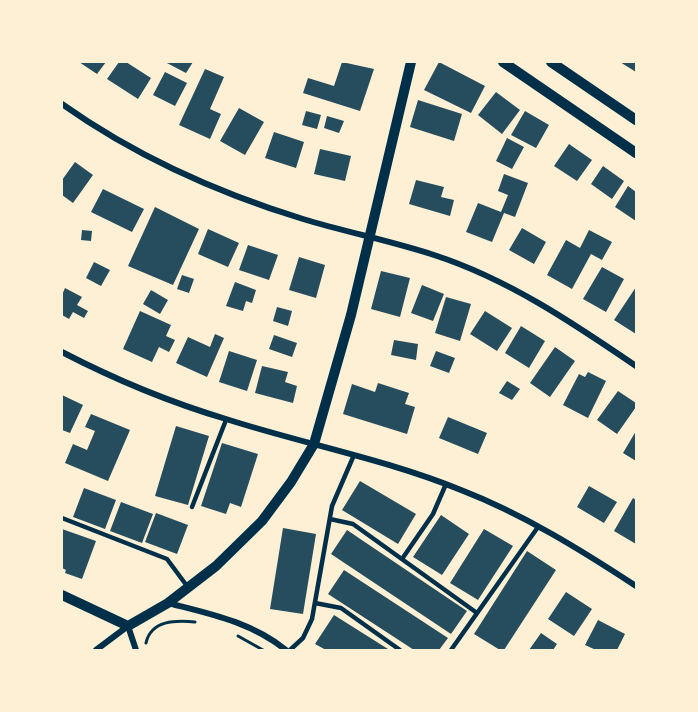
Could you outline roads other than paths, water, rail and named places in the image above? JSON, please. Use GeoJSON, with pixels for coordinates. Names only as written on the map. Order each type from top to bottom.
{"type":"FeatureCollection","features":[{"type":"Feature","properties":{"kind":"street"},"geometry":{"type":"LineString","coordinates":[[96,651],[128,626],[168,603],[216,566],[262,521],[291,482],[314,444],[331,390],[370,238],[411,62]]}},
{"type":"Feature","properties":{"kind":"street"},"geometry":{"type":"LineString","coordinates":[[503,62],[636,153]]}},
{"type":"Feature","properties":{"kind":"street"},"geometry":{"type":"LineString","coordinates":[[551,62],[636,120]]}},
{"type":"Feature","properties":{"kind":"street"},"geometry":{"type":"LineString","coordinates":[[62,104],[90,124],[156,161],[271,207],[435,256],[502,283],[577,325],[636,366]]}},
{"type":"Feature","properties":{"kind":"street"},"geometry":{"type":"LineString","coordinates":[[62,352],[151,393],[226,420],[354,455],[446,484],[538,527],[636,586]]}},
{"type":"Feature","properties":{"kind":"street"},"geometry":{"type":"LineString","coordinates":[[62,595],[128,626],[136,651]]}},
{"type":"Feature","properties":{"kind":"street"},"geometry":{"type":"LineString","coordinates":[[168,603],[233,620],[254,628],[288,651]]}},
{"type":"Feature","properties":{"kind":"lane"},"geometry":{"type":"LineString","coordinates":[[192,507],[226,420]]}},
{"type":"Feature","properties":{"kind":"lane"},"geometry":{"type":"LineString","coordinates":[[288,651],[309,629],[330,519],[336,496],[354,455]]}},
{"type":"Feature","properties":{"kind":"lane"},"geometry":{"type":"LineString","coordinates":[[402,559],[434,514],[446,484]]}},
{"type":"Feature","properties":{"kind":"lane"},"geometry":{"type":"LineString","coordinates":[[62,518],[167,559],[188,587]]}},
{"type":"Feature","properties":{"kind":"lane"},"geometry":{"type":"LineString","coordinates":[[330,519],[353,524],[477,613]]}},
{"type":"Feature","properties":{"kind":"lane"},"geometry":{"type":"LineString","coordinates":[[451,651],[538,527]]}},
{"type":"Feature","properties":{"kind":"lane"},"geometry":{"type":"LineString","coordinates":[[315,603],[341,608],[400,651]]}}]}
